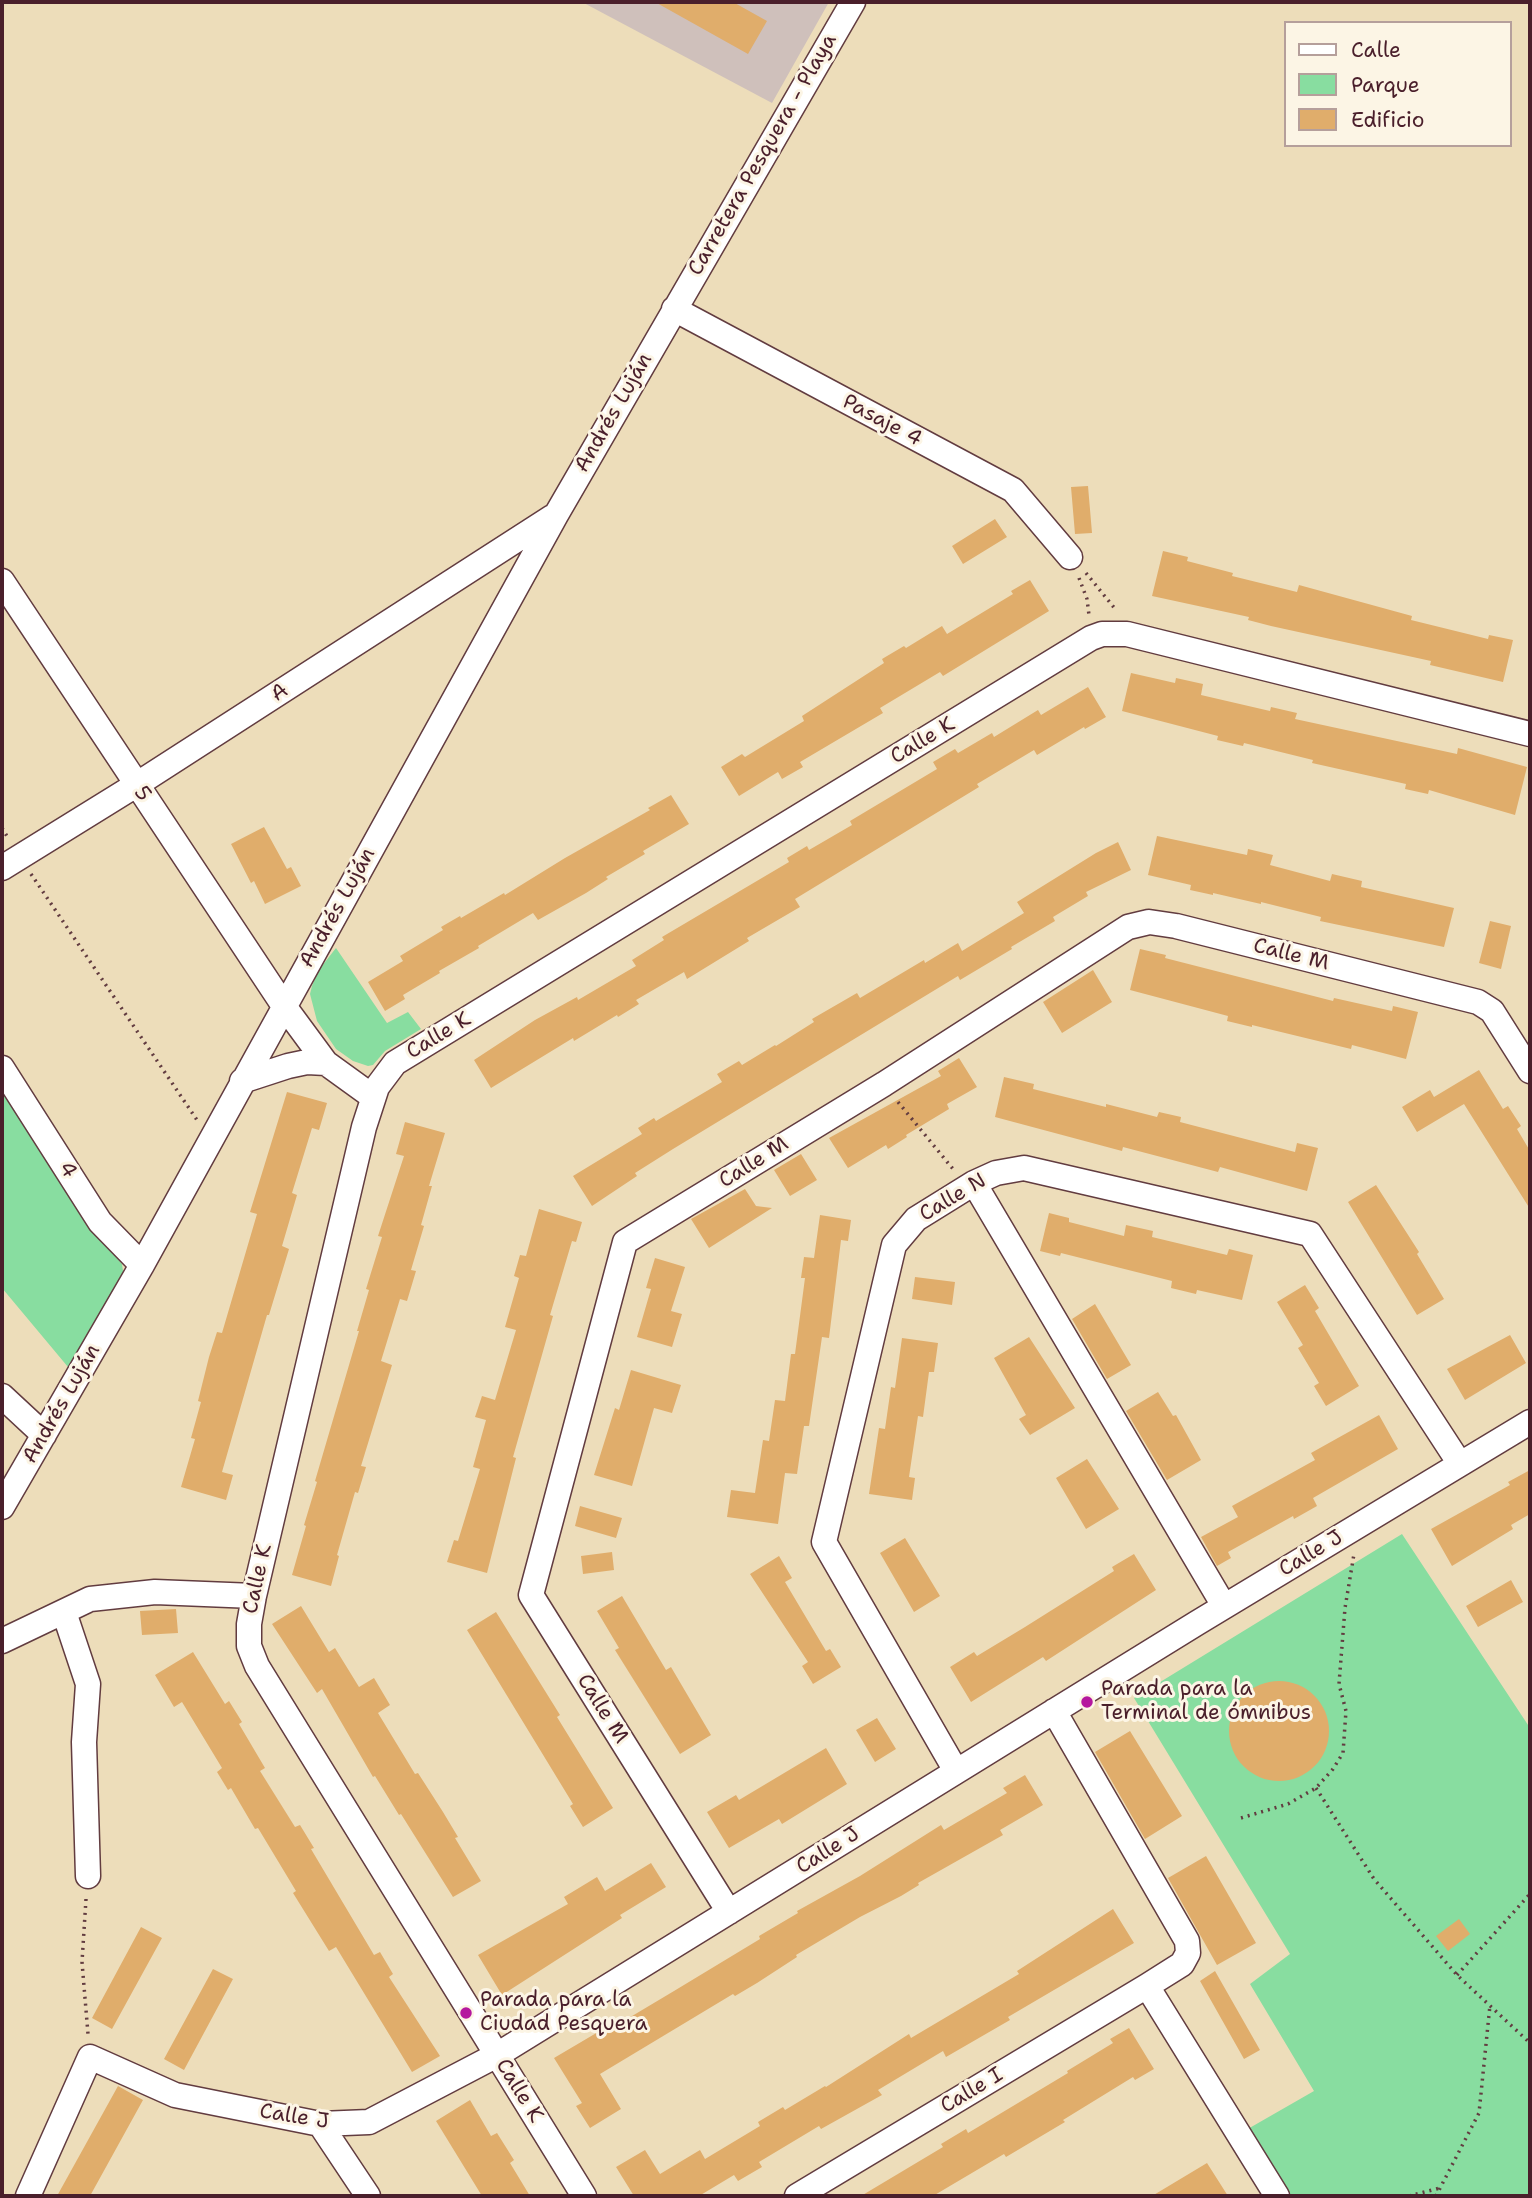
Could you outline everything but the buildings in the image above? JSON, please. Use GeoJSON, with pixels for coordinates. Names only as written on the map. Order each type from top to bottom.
{"type":"FeatureCollection","features":[{"type":"Feature","properties":{"kind":"street","name":"Carretera Pesquera - Playa"},"geometry":{"type":"LineString","coordinates":[[674,309],[853,2]]}},
{"type":"Feature","properties":{"kind":"street","name":"Andrés Luján"},"geometry":{"type":"LineString","coordinates":[[2,1507],[142,1265],[556,515],[674,309]]}},
{"type":"Feature","properties":{"kind":"street","name":"Pasaje 4"},"geometry":{"type":"LineString","coordinates":[[674,309],[1013,491],[1070,557]]}},
{"type":"Feature","properties":{"kind":"street","name":"A"},"geometry":{"type":"LineString","coordinates":[[11,862],[136,785],[556,515]]}},
{"type":"Feature","properties":{"kind":"street","name":"5"},"geometry":{"type":"LineString","coordinates":[[2,581],[284,1006],[326,1063],[373,1097]]}},
{"type":"Feature","properties":{"kind":"street","name":"Calle K"},"geometry":{"type":"LineString","coordinates":[[584,2196],[257,1665],[249,1646],[254,1596],[364,1127],[377,1087],[396,1063],[1091,638],[1102,634],[1127,634],[1530,734]]}},
{"type":"Feature","properties":{"kind":"street","name":"Calle M"},"geometry":{"type":"LineString","coordinates":[[729,1912],[531,1595],[625,1242],[884,1084],[1128,927],[1149,922],[1175,926],[1478,1002],[1492,1011],[1530,1071]]}},
{"type":"Feature","properties":{"kind":"street"},"geometry":{"type":"LineString","coordinates":[[242,1081],[288,1066],[307,1062],[326,1063]]}},
{"type":"Feature","properties":{"kind":"street","name":"4"},"geometry":{"type":"LineString","coordinates":[[2,1068],[100,1222],[142,1265]]}},
{"type":"Feature","properties":{"kind":"street","name":"Calle N"},"geometry":{"type":"LineString","coordinates":[[957,1771],[824,1542],[894,1245],[916,1219],[971,1185],[996,1173],[1024,1168],[1310,1234],[1460,1464]]}},
{"type":"Feature","properties":{"kind":"street"},"geometry":{"type":"LineString","coordinates":[[971,1185],[1224,1606]]}},
{"type":"Feature","properties":{"kind":"street"},"geometry":{"type":"LineString","coordinates":[[2,1396],[44,1435]]}},
{"type":"Feature","properties":{"kind":"street","name":"Calle J"},"geometry":{"type":"LineString","coordinates":[[90,2057],[175,2095],[320,2124],[369,2122],[497,2055],[1082,1693],[1530,1422]]}},
{"type":"Feature","properties":{"kind":"street"},"geometry":{"type":"LineString","coordinates":[[2,1641],[90,1599],[155,1592],[254,1596]]}},
{"type":"Feature","properties":{"kind":"street"},"geometry":{"type":"LineString","coordinates":[[64,1612],[88,1684],[83,1742],[88,1876]]}},
{"type":"Feature","properties":{"kind":"street","name":"Calle I"},"geometry":{"type":"LineString","coordinates":[[797,2196],[1147,1986],[1182,1964],[1188,1953],[1187,1941],[1054,1711]]}},
{"type":"Feature","properties":{"kind":"street"},"geometry":{"type":"LineString","coordinates":[[1147,1986],[1277,2196]]}},
{"type":"Feature","properties":{"kind":"street"},"geometry":{"type":"LineString","coordinates":[[28,2196],[90,2057]]}},
{"type":"Feature","properties":{"kind":"street"},"geometry":{"type":"LineString","coordinates":[[320,2124],[368,2196]]}},
{"type":"Feature","properties":{"kind":"path"},"geometry":{"type":"LineString","coordinates":[[1070,557],[1095,582],[1114,608],[1127,634]]}},
{"type":"Feature","properties":{"kind":"path"},"geometry":{"type":"LineString","coordinates":[[1070,557],[1087,599],[1091,638]]}},
{"type":"Feature","properties":{"kind":"path"},"geometry":{"type":"LineString","coordinates":[[2,828],[11,862],[210,1140]]}},
{"type":"Feature","properties":{"kind":"path"},"geometry":{"type":"LineString","coordinates":[[884,1084],[971,1185]]}},
{"type":"Feature","properties":{"kind":"path"},"geometry":{"type":"LineString","coordinates":[[1241,1818],[1288,1804],[1316,1788],[1343,1753],[1346,1711],[1339,1685],[1339,1672],[1345,1608],[1359,1525]]}},
{"type":"Feature","properties":{"kind":"path"},"geometry":{"type":"LineString","coordinates":[[1316,1788],[1374,1879],[1457,1975],[1530,2043]]}},
{"type":"Feature","properties":{"kind":"path"},"geometry":{"type":"LineString","coordinates":[[88,1876],[82,1962],[90,2057]]}},
{"type":"Feature","properties":{"kind":"path"},"geometry":{"type":"LineString","coordinates":[[1457,1975],[1530,1894]]}},
{"type":"Feature","properties":{"kind":"path"},"geometry":{"type":"LineString","coordinates":[[1436,2196],[1479,2113],[1490,2006]]}},
{"type":"Feature","properties":{"kind":"path"},"geometry":{"type":"LineString","coordinates":[[1409,2196],[1440,2189]]}},
{"type":"Feature","properties":{"kind":"shaded area"},"geometry":{"type":"Polygon","coordinates":[[[582,2],[829,2],[772,103],[582,2]]]}},
{"type":"Feature","properties":{"kind":"green space"},"geometry":{"type":"Polygon","coordinates":[[[336,948],[387,1023],[408,1012],[421,1029],[385,1051],[373,1065],[353,1061],[336,1049],[317,1021],[310,994],[312,986],[318,971],[336,948]]]}},
{"type":"Feature","properties":{"kind":"green space"},"geometry":{"type":"Polygon","coordinates":[[[2,1091],[94,1232],[122,1264],[124,1278],[68,1367],[2,1288],[2,1091]]]}},
{"type":"Feature","properties":{"kind":"green space"},"geometry":{"type":"Polygon","coordinates":[[[1402,1534],[1530,1728],[1530,2196],[1287,2196],[1246,2130],[1314,2091],[1250,1984],[1290,1954],[1134,1698],[1402,1534]]]}},
{"type":"Feature","properties":{"kind":"place","name":"Parada para la Terminal de ómnibus"},"geometry":{"type":"Point","coordinates":[1087,1702]}},
{"type":"Feature","properties":{"kind":"place","name":"Parada para la Ciudad Pesquera"},"geometry":{"type":"Point","coordinates":[466,2013]}}]}
